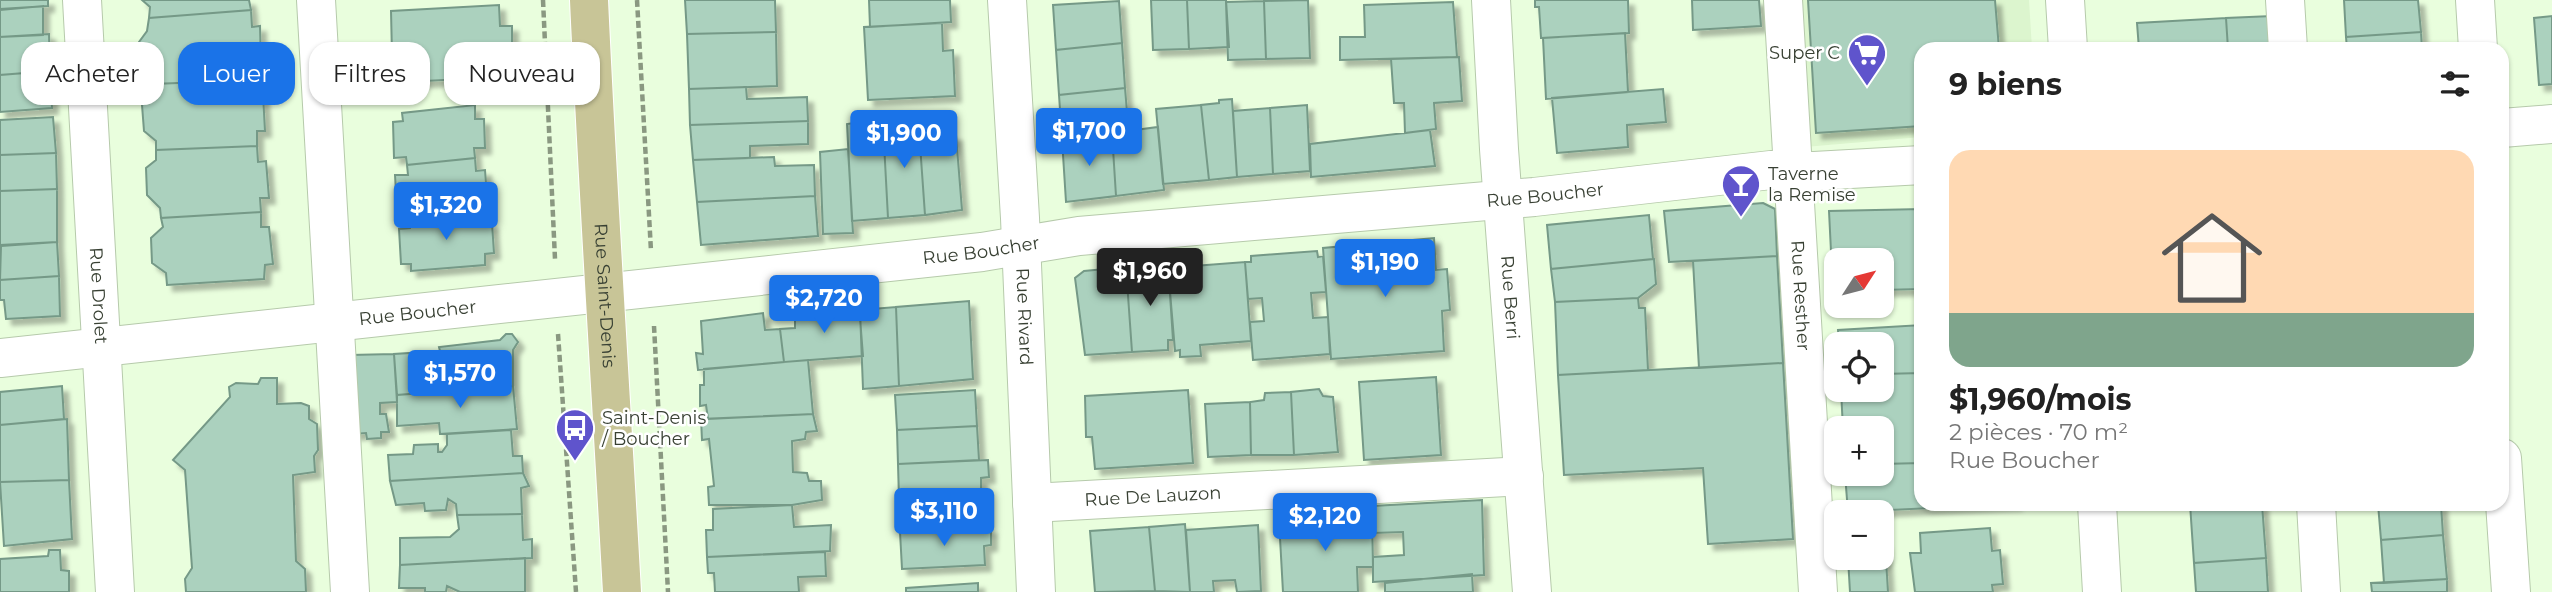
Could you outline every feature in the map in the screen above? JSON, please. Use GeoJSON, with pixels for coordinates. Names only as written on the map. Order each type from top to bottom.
{"type":"FeatureCollection","features":[{"type":"Feature","properties":{"kind":"main road","name":"Rue Saint-Denis"},"geometry":{"type":"LineString","coordinates":[[589,0],[622,592]]}},
{"type":"Feature","properties":{"kind":"street","name":"Rue Drolet"},"geometry":{"type":"LineString","coordinates":[[82,0],[115,592]]}},
{"type":"Feature","properties":{"kind":"street"},"geometry":{"type":"LineString","coordinates":[[316,0],[349,592]]}},
{"type":"Feature","properties":{"kind":"street","name":"Rue Rivard"},"geometry":{"type":"LineString","coordinates":[[1007,0],[1036,592]]}},
{"type":"Feature","properties":{"kind":"street","name":"Rue Berri"},"geometry":{"type":"LineString","coordinates":[[1491,0],[1532,592]]}},
{"type":"Feature","properties":{"kind":"street","name":"Rue Resther"},"geometry":{"type":"LineString","coordinates":[[1783,0],[1818,592]]}},
{"type":"Feature","properties":{"kind":"street"},"geometry":{"type":"LineString","coordinates":[[2065,0],[2068,42]]}},
{"type":"Feature","properties":{"kind":"street"},"geometry":{"type":"LineString","coordinates":[[2285,0],[2288,42]]}},
{"type":"Feature","properties":{"kind":"street"},"geometry":{"type":"LineString","coordinates":[[2475,0],[2478,42]]}},
{"type":"Feature","properties":{"kind":"street"},"geometry":{"type":"LineString","coordinates":[[2509,127],[2552,124]]}},
{"type":"Feature","properties":{"kind":"street","name":"Rue Boucher"},"geometry":{"type":"LineString","coordinates":[[0,358],[1021,246],[1079,236],[1503,199],[1772,170],[1814,171],[1914,165]]}},
{"type":"Feature","properties":{"kind":"street","name":"Rue De Lauzon"},"geometry":{"type":"LineString","coordinates":[[1032,503],[1524,476]]}},
{"type":"Feature","properties":{"kind":"street"},"geometry":{"type":"LineString","coordinates":[[2097,511],[2102,592]]}},
{"type":"Feature","properties":{"kind":"street"},"geometry":{"type":"LineString","coordinates":[[2315,511],[2321,592]]}},
{"type":"Feature","properties":{"kind":"street"},"geometry":{"type":"LineString","coordinates":[[2506,511],[2511,592]]}},
{"type":"Feature","properties":{"kind":"path"},"geometry":{"type":"LineString","coordinates":[[542,0],[556,270]]}},
{"type":"Feature","properties":{"kind":"path"},"geometry":{"type":"LineString","coordinates":[[637,0],[652,259]]}},
{"type":"Feature","properties":{"kind":"path"},"geometry":{"type":"LineString","coordinates":[[654,319],[667,592]]}},
{"type":"Feature","properties":{"kind":"path"},"geometry":{"type":"LineString","coordinates":[[558,327],[576,592]]}},
{"type":"Feature","properties":{"kind":"shaded area","name":"Super C"},"geometry":{"type":"Polygon","coordinates":[[[1795,0],[2029,0],[2032,42],[1914,42],[1914,138],[1805,147],[1795,0]]]}},
{"type":"Feature","properties":{"kind":"building"},"geometry":{"type":"Polygon","coordinates":[[[0,0],[48,0],[48,6],[0,9],[0,0]]]}},
{"type":"Feature","properties":{"kind":"building"},"geometry":{"type":"Polygon","coordinates":[[[142,0],[249,0],[251,10],[149,18],[150,7],[142,0]]]}},
{"type":"Feature","properties":{"kind":"building"},"geometry":{"type":"Polygon","coordinates":[[[685,0],[775,0],[776,32],[687,34],[685,0]]]}},
{"type":"Feature","properties":{"kind":"building"},"geometry":{"type":"Polygon","coordinates":[[[869,0],[950,0],[951,22],[870,27],[869,0]]]}},
{"type":"Feature","properties":{"kind":"building"},"geometry":{"type":"Polygon","coordinates":[[[1151,0],[1187,0],[1189,49],[1153,50],[1151,0]]]}},
{"type":"Feature","properties":{"kind":"building"},"geometry":{"type":"Polygon","coordinates":[[[1187,0],[1226,0],[1229,47],[1189,49],[1187,0]]]}},
{"type":"Feature","properties":{"kind":"building"},"geometry":{"type":"Polygon","coordinates":[[[1308,0],[1310,58],[1266,59],[1264,1],[1308,0]]]}},
{"type":"Feature","properties":{"kind":"building"},"geometry":{"type":"Polygon","coordinates":[[[1535,0],[1628,0],[1629,33],[1541,38],[1539,7],[1535,7],[1535,0]]]}},
{"type":"Feature","properties":{"kind":"building"},"geometry":{"type":"Polygon","coordinates":[[[1692,0],[1759,0],[1761,26],[1693,30],[1692,0]]]}},
{"type":"Feature","properties":{"kind":"building","name":"Super C"},"geometry":{"type":"Polygon","coordinates":[[[1808,0],[1995,0],[1998,42],[1914,42],[1914,127],[1816,133],[1808,0]]]}},
{"type":"Feature","properties":{"kind":"building"},"geometry":{"type":"Polygon","coordinates":[[[2344,0],[2418,0],[2421,32],[2346,37],[2344,0]]]}},
{"type":"Feature","properties":{"kind":"building"},"geometry":{"type":"Polygon","coordinates":[[[1119,1],[1122,43],[1056,50],[1053,5],[1119,1]]]}},
{"type":"Feature","properties":{"kind":"building"},"geometry":{"type":"Polygon","coordinates":[[[1264,1],[1266,59],[1228,60],[1226,2],[1264,1]]]}},
{"type":"Feature","properties":{"kind":"building"},"geometry":{"type":"Polygon","coordinates":[[[1453,2],[1457,57],[1340,60],[1340,37],[1365,37],[1364,5],[1453,2]]]}},
{"type":"Feature","properties":{"kind":"building"},"geometry":{"type":"Polygon","coordinates":[[[499,5],[500,26],[512,26],[512,42],[444,42],[444,80],[430,81],[430,42],[392,42],[391,11],[499,5]]]}},
{"type":"Feature","properties":{"kind":"building"},"geometry":{"type":"Polygon","coordinates":[[[43,6],[43,35],[0,37],[0,10],[43,6]]]}},
{"type":"Feature","properties":{"kind":"building"},"geometry":{"type":"Polygon","coordinates":[[[251,10],[252,27],[260,26],[260,42],[178,42],[178,83],[164,84],[164,42],[139,42],[147,31],[149,18],[251,10]]]}},
{"type":"Feature","properties":{"kind":"building"},"geometry":{"type":"Polygon","coordinates":[[[2272,16],[2274,42],[2228,42],[2226,18],[2272,16]]]}},
{"type":"Feature","properties":{"kind":"building"},"geometry":{"type":"Polygon","coordinates":[[[2552,16],[2552,84],[2539,85],[2534,18],[2552,16]]]}},
{"type":"Feature","properties":{"kind":"building"},"geometry":{"type":"Polygon","coordinates":[[[2226,18],[2228,42],[2138,42],[2137,23],[2226,18]]]}},
{"type":"Feature","properties":{"kind":"building"},"geometry":{"type":"Polygon","coordinates":[[[942,23],[943,51],[953,50],[955,96],[868,100],[864,27],[942,23]]]}},
{"type":"Feature","properties":{"kind":"building"},"geometry":{"type":"Polygon","coordinates":[[[776,32],[777,86],[689,89],[687,34],[776,32]]]}},
{"type":"Feature","properties":{"kind":"building"},"geometry":{"type":"Polygon","coordinates":[[[2421,32],[2422,42],[2346,42],[2346,37],[2421,32]]]}},
{"type":"Feature","properties":{"kind":"building"},"geometry":{"type":"Polygon","coordinates":[[[1625,33],[1628,92],[1546,99],[1543,38],[1625,33]]]}},
{"type":"Feature","properties":{"kind":"building"},"geometry":{"type":"Polygon","coordinates":[[[49,34],[49,42],[21,42],[21,73],[0,75],[0,37],[49,34]]]}},
{"type":"Feature","properties":{"kind":"building"},"geometry":{"type":"Polygon","coordinates":[[[1122,43],[1125,88],[1059,95],[1056,50],[1122,43]]]}},
{"type":"Feature","properties":{"kind":"building"},"geometry":{"type":"Polygon","coordinates":[[[1459,57],[1462,101],[1434,103],[1436,129],[1405,133],[1404,103],[1394,103],[1391,59],[1459,57]]]}},
{"type":"Feature","properties":{"kind":"building"},"geometry":{"type":"Polygon","coordinates":[[[21,73],[21,105],[52,105],[52,108],[0,112],[0,75],[21,73]]]}},
{"type":"Feature","properties":{"kind":"building"},"geometry":{"type":"Polygon","coordinates":[[[178,83],[178,105],[264,105],[265,131],[257,131],[257,146],[156,150],[156,141],[144,131],[142,105],[164,105],[164,84],[178,83]]]}},
{"type":"Feature","properties":{"kind":"building"},"geometry":{"type":"Polygon","coordinates":[[[746,87],[747,99],[807,97],[808,121],[690,125],[689,89],[746,87]]]}},
{"type":"Feature","properties":{"kind":"building"},"geometry":{"type":"Polygon","coordinates":[[[1125,88],[1128,124],[1104,126],[1105,134],[1062,139],[1059,95],[1125,88]]]}},
{"type":"Feature","properties":{"kind":"building"},"geometry":{"type":"Polygon","coordinates":[[[1663,89],[1666,122],[1627,125],[1628,147],[1557,153],[1552,98],[1663,89]]]}},
{"type":"Feature","properties":{"kind":"building"},"geometry":{"type":"Polygon","coordinates":[[[1232,99],[1237,177],[1209,180],[1201,105],[1232,99]]]}},
{"type":"Feature","properties":{"kind":"building"},"geometry":{"type":"Polygon","coordinates":[[[475,105],[475,119],[484,119],[485,148],[474,148],[475,158],[407,165],[406,157],[394,158],[393,122],[403,121],[402,113],[475,105]]]}},
{"type":"Feature","properties":{"kind":"building"},"geometry":{"type":"Polygon","coordinates":[[[1201,105],[1209,180],[1163,184],[1156,109],[1201,105]]]}},
{"type":"Feature","properties":{"kind":"building"},"geometry":{"type":"Polygon","coordinates":[[[1307,105],[1310,171],[1273,174],[1270,108],[1307,105]]]}},
{"type":"Feature","properties":{"kind":"building"},"geometry":{"type":"Polygon","coordinates":[[[1270,108],[1273,174],[1237,177],[1233,111],[1270,108]]]}},
{"type":"Feature","properties":{"kind":"building"},"geometry":{"type":"Polygon","coordinates":[[[944,114],[946,135],[956,135],[962,210],[925,215],[918,116],[944,114]]]}},
{"type":"Feature","properties":{"kind":"building"},"geometry":{"type":"Polygon","coordinates":[[[918,116],[925,215],[888,218],[884,143],[893,142],[892,119],[918,116]]]}},
{"type":"Feature","properties":{"kind":"building"},"geometry":{"type":"Polygon","coordinates":[[[53,117],[56,153],[0,155],[0,120],[53,117]]]}},
{"type":"Feature","properties":{"kind":"building"},"geometry":{"type":"Polygon","coordinates":[[[873,120],[873,144],[884,143],[888,218],[852,221],[847,124],[873,120]]]}},
{"type":"Feature","properties":{"kind":"building"},"geometry":{"type":"Polygon","coordinates":[[[808,121],[808,144],[750,146],[750,158],[693,160],[690,125],[808,121]]]}},
{"type":"Feature","properties":{"kind":"building"},"geometry":{"type":"Polygon","coordinates":[[[1158,127],[1164,190],[1116,196],[1112,133],[1158,127]]]}},
{"type":"Feature","properties":{"kind":"building"},"geometry":{"type":"Polygon","coordinates":[[[1430,130],[1435,166],[1311,177],[1310,144],[1430,130]]]}},
{"type":"Feature","properties":{"kind":"building"},"geometry":{"type":"Polygon","coordinates":[[[1112,133],[1116,196],[1066,202],[1062,139],[1112,133]]]}},
{"type":"Feature","properties":{"kind":"building"},"geometry":{"type":"Polygon","coordinates":[[[257,146],[258,162],[266,161],[269,198],[260,198],[261,212],[161,218],[160,208],[147,195],[146,168],[156,160],[156,150],[257,146]]]}},
{"type":"Feature","properties":{"kind":"building"},"geometry":{"type":"Polygon","coordinates":[[[848,149],[853,233],[823,234],[820,152],[848,149]]]}},
{"type":"Feature","properties":{"kind":"building"},"geometry":{"type":"Polygon","coordinates":[[[56,153],[57,189],[0,191],[0,155],[56,153]]]}},
{"type":"Feature","properties":{"kind":"building"},"geometry":{"type":"Polygon","coordinates":[[[774,157],[775,166],[814,165],[815,196],[697,202],[693,160],[774,157]]]}},
{"type":"Feature","properties":{"kind":"building"},"geometry":{"type":"Polygon","coordinates":[[[475,158],[476,171],[485,170],[487,196],[479,197],[480,211],[410,219],[410,209],[397,211],[395,175],[408,175],[407,165],[475,158]]]}},
{"type":"Feature","properties":{"kind":"building"},"geometry":{"type":"Polygon","coordinates":[[[57,189],[57,242],[0,245],[0,191],[57,189]]]}},
{"type":"Feature","properties":{"kind":"building"},"geometry":{"type":"Polygon","coordinates":[[[815,196],[818,236],[701,245],[697,202],[815,196]]]}},
{"type":"Feature","properties":{"kind":"building"},"geometry":{"type":"Polygon","coordinates":[[[1763,203],[1775,209],[1777,256],[1669,262],[1664,211],[1763,203]]]}},
{"type":"Feature","properties":{"kind":"building"},"geometry":{"type":"Polygon","coordinates":[[[1914,209],[1914,289],[1894,290],[1894,248],[1831,248],[1829,211],[1914,209]]]}},
{"type":"Feature","properties":{"kind":"building"},"geometry":{"type":"Polygon","coordinates":[[[480,211],[482,224],[492,223],[494,253],[485,254],[485,265],[411,271],[411,264],[401,264],[399,229],[410,228],[410,219],[480,211]]]}},
{"type":"Feature","properties":{"kind":"building"},"geometry":{"type":"Polygon","coordinates":[[[261,212],[261,227],[269,227],[273,264],[265,265],[264,279],[167,285],[166,273],[152,263],[151,238],[163,227],[161,218],[261,212]]]}},
{"type":"Feature","properties":{"kind":"building"},"geometry":{"type":"Polygon","coordinates":[[[1649,215],[1653,259],[1551,269],[1547,225],[1649,215]]]}},
{"type":"Feature","properties":{"kind":"building"},"geometry":{"type":"Polygon","coordinates":[[[1434,238],[1436,270],[1447,269],[1450,310],[1442,311],[1444,351],[1331,359],[1323,248],[1434,238]]]}},
{"type":"Feature","properties":{"kind":"building"},"geometry":{"type":"Polygon","coordinates":[[[57,242],[59,276],[0,280],[1,246],[57,242]]]}},
{"type":"Feature","properties":{"kind":"building"},"geometry":{"type":"Polygon","coordinates":[[[1317,251],[1318,257],[1323,256],[1326,292],[1311,293],[1313,318],[1328,317],[1330,354],[1253,360],[1250,322],[1264,321],[1262,298],[1248,299],[1245,262],[1251,262],[1251,256],[1317,251]]]}},
{"type":"Feature","properties":{"kind":"building"},"geometry":{"type":"Polygon","coordinates":[[[1777,256],[1783,363],[1699,368],[1693,261],[1777,256]]]}},
{"type":"Feature","properties":{"kind":"building"},"geometry":{"type":"Polygon","coordinates":[[[1654,259],[1656,284],[1638,298],[1555,302],[1551,269],[1654,259]]]}},
{"type":"Feature","properties":{"kind":"building"},"geometry":{"type":"Polygon","coordinates":[[[1245,262],[1251,341],[1200,345],[1201,356],[1180,357],[1180,350],[1175,351],[1168,268],[1245,262]]]}},
{"type":"Feature","properties":{"kind":"building"},"geometry":{"type":"Polygon","coordinates":[[[1168,264],[1173,340],[1168,340],[1168,350],[1132,352],[1126,267],[1168,264]]]}},
{"type":"Feature","properties":{"kind":"building"},"geometry":{"type":"Polygon","coordinates":[[[1126,267],[1132,352],[1085,355],[1075,278],[1084,271],[1126,267]]]}},
{"type":"Feature","properties":{"kind":"building"},"geometry":{"type":"Polygon","coordinates":[[[59,276],[60,316],[6,319],[4,300],[0,300],[0,280],[59,276]]]}},
{"type":"Feature","properties":{"kind":"building"},"geometry":{"type":"Polygon","coordinates":[[[1638,298],[1639,308],[1645,308],[1648,370],[1558,375],[1555,302],[1638,298]]]}},
{"type":"Feature","properties":{"kind":"building"},"geometry":{"type":"Polygon","coordinates":[[[969,301],[973,379],[899,386],[896,307],[969,301]]]}},
{"type":"Feature","properties":{"kind":"building"},"geometry":{"type":"Polygon","coordinates":[[[859,305],[863,356],[784,362],[780,329],[795,328],[795,312],[859,305]]]}},
{"type":"Feature","properties":{"kind":"building"},"geometry":{"type":"Polygon","coordinates":[[[896,307],[899,386],[863,389],[860,310],[896,307]]]}},
{"type":"Feature","properties":{"kind":"building"},"geometry":{"type":"Polygon","coordinates":[[[763,313],[765,330],[780,329],[784,362],[698,370],[696,353],[703,354],[701,321],[763,313]]]}},
{"type":"Feature","properties":{"kind":"building"},"geometry":{"type":"Polygon","coordinates":[[[1914,325],[1914,373],[1894,374],[1894,332],[1838,332],[1914,325]]]}},
{"type":"Feature","properties":{"kind":"building"},"geometry":{"type":"Polygon","coordinates":[[[506,334],[512,334],[518,342],[513,350],[513,386],[397,395],[394,354],[440,351],[439,347],[500,340],[506,334]]]}},
{"type":"Feature","properties":{"kind":"building"},"geometry":{"type":"Polygon","coordinates":[[[394,354],[397,402],[380,403],[380,414],[386,414],[389,432],[381,432],[381,438],[367,439],[366,433],[353,434],[350,355],[394,354]]]}},
{"type":"Feature","properties":{"kind":"building"},"geometry":{"type":"Polygon","coordinates":[[[808,360],[813,414],[708,419],[706,405],[700,406],[700,385],[704,385],[704,369],[808,360]]]}},
{"type":"Feature","properties":{"kind":"building"},"geometry":{"type":"Polygon","coordinates":[[[1783,363],[1793,539],[1708,544],[1703,468],[1564,475],[1558,375],[1783,363]]]}},
{"type":"Feature","properties":{"kind":"building"},"geometry":{"type":"Polygon","coordinates":[[[1914,373],[1914,463],[1894,464],[1894,416],[1842,416],[1842,402],[1894,402],[1894,374],[1914,373]]]}},
{"type":"Feature","properties":{"kind":"building"},"geometry":{"type":"Polygon","coordinates":[[[1436,377],[1441,455],[1364,460],[1359,382],[1436,377]]]}},
{"type":"Feature","properties":{"kind":"building"},"geometry":{"type":"Polygon","coordinates":[[[261,378],[277,378],[277,404],[301,403],[309,406],[309,419],[317,424],[315,472],[293,475],[296,561],[305,569],[306,592],[186,592],[185,579],[192,568],[185,470],[173,460],[230,397],[229,387],[236,383],[258,384],[261,378]]]}},
{"type":"Feature","properties":{"kind":"building"},"geometry":{"type":"Polygon","coordinates":[[[62,386],[64,419],[0,425],[0,392],[62,386]]]}},
{"type":"Feature","properties":{"kind":"building"},"geometry":{"type":"Polygon","coordinates":[[[513,386],[517,429],[440,434],[439,423],[397,426],[397,395],[513,386]]]}},
{"type":"Feature","properties":{"kind":"building"},"geometry":{"type":"Polygon","coordinates":[[[1319,389],[1323,396],[1333,397],[1338,452],[1294,455],[1291,392],[1319,389]]]}},
{"type":"Feature","properties":{"kind":"building"},"geometry":{"type":"Polygon","coordinates":[[[975,390],[977,426],[897,430],[895,395],[975,390]]]}},
{"type":"Feature","properties":{"kind":"building"},"geometry":{"type":"Polygon","coordinates":[[[1188,390],[1193,463],[1095,469],[1092,437],[1086,437],[1085,396],[1188,390]]]}},
{"type":"Feature","properties":{"kind":"building"},"geometry":{"type":"Polygon","coordinates":[[[1291,392],[1294,455],[1251,455],[1250,402],[1264,400],[1265,393],[1291,392]]]}},
{"type":"Feature","properties":{"kind":"building"},"geometry":{"type":"Polygon","coordinates":[[[1250,402],[1251,455],[1208,457],[1205,404],[1250,402]]]}},
{"type":"Feature","properties":{"kind":"building"},"geometry":{"type":"Polygon","coordinates":[[[813,414],[817,431],[806,432],[805,439],[792,441],[793,472],[807,473],[809,481],[821,481],[822,500],[792,505],[709,505],[708,487],[714,486],[709,439],[702,440],[701,419],[813,414]]]}},
{"type":"Feature","properties":{"kind":"building"},"geometry":{"type":"Polygon","coordinates":[[[67,419],[69,480],[0,482],[0,425],[67,419]]]}},
{"type":"Feature","properties":{"kind":"building"},"geometry":{"type":"Polygon","coordinates":[[[977,426],[979,460],[898,464],[897,430],[977,426]]]}},
{"type":"Feature","properties":{"kind":"building"},"geometry":{"type":"Polygon","coordinates":[[[511,430],[513,456],[522,456],[523,473],[390,481],[388,455],[413,454],[414,445],[438,444],[438,452],[442,452],[447,445],[447,434],[511,430]]]}},
{"type":"Feature","properties":{"kind":"building"},"geometry":{"type":"Polygon","coordinates":[[[988,460],[989,477],[981,478],[981,493],[899,499],[898,464],[988,460]]]}},
{"type":"Feature","properties":{"kind":"building"},"geometry":{"type":"Polygon","coordinates":[[[1914,463],[1914,509],[1894,510],[1894,500],[1847,500],[1846,486],[1894,486],[1894,464],[1914,463]]]}},
{"type":"Feature","properties":{"kind":"building"},"geometry":{"type":"Polygon","coordinates":[[[523,473],[529,486],[521,488],[522,514],[457,515],[456,504],[448,499],[446,510],[425,511],[424,503],[396,505],[390,481],[523,473]]]}},
{"type":"Feature","properties":{"kind":"building"},"geometry":{"type":"Polygon","coordinates":[[[69,480],[72,539],[4,546],[0,482],[69,480]]]}},
{"type":"Feature","properties":{"kind":"building"},"geometry":{"type":"Polygon","coordinates":[[[981,493],[984,527],[900,532],[899,499],[981,493]]]}},
{"type":"Feature","properties":{"kind":"building"},"geometry":{"type":"Polygon","coordinates":[[[1482,500],[1484,575],[1373,582],[1373,557],[1404,555],[1403,532],[1373,533],[1372,506],[1482,500]]]}},
{"type":"Feature","properties":{"kind":"building"},"geometry":{"type":"Polygon","coordinates":[[[792,505],[794,527],[831,525],[830,551],[707,557],[706,530],[713,530],[713,509],[792,505]]]}},
{"type":"Feature","properties":{"kind":"building"},"geometry":{"type":"Polygon","coordinates":[[[2190,511],[2263,511],[2266,558],[2194,563],[2190,511]]]}},
{"type":"Feature","properties":{"kind":"building"},"geometry":{"type":"Polygon","coordinates":[[[2379,511],[2441,511],[2443,535],[2381,540],[2379,511]]]}},
{"type":"Feature","properties":{"kind":"building"},"geometry":{"type":"Polygon","coordinates":[[[522,514],[523,540],[532,539],[532,558],[400,565],[400,538],[450,537],[459,529],[457,515],[522,514]]]}},
{"type":"Feature","properties":{"kind":"building"},"geometry":{"type":"Polygon","coordinates":[[[1372,515],[1373,567],[1357,567],[1358,592],[1283,592],[1279,520],[1372,515]]]}},
{"type":"Feature","properties":{"kind":"building"},"geometry":{"type":"Polygon","coordinates":[[[1185,524],[1190,592],[1155,591],[1149,527],[1185,524]]]}},
{"type":"Feature","properties":{"kind":"building"},"geometry":{"type":"Polygon","coordinates":[[[1258,525],[1261,591],[1237,592],[1235,580],[1213,581],[1214,592],[1190,592],[1186,530],[1258,525]]]}},
{"type":"Feature","properties":{"kind":"building"},"geometry":{"type":"Polygon","coordinates":[[[1149,527],[1155,591],[1095,592],[1090,531],[1149,527]]]}},
{"type":"Feature","properties":{"kind":"building"},"geometry":{"type":"Polygon","coordinates":[[[991,528],[991,545],[984,546],[985,565],[902,569],[900,532],[991,528]]]}},
{"type":"Feature","properties":{"kind":"building"},"geometry":{"type":"Polygon","coordinates":[[[1990,528],[1992,551],[2000,550],[2003,584],[1992,585],[1993,592],[1915,592],[1910,553],[1921,553],[1920,533],[1990,528]]]}},
{"type":"Feature","properties":{"kind":"building"},"geometry":{"type":"Polygon","coordinates":[[[2443,535],[2447,579],[2384,583],[2381,540],[2443,535]]]}},
{"type":"Feature","properties":{"kind":"building"},"geometry":{"type":"Polygon","coordinates":[[[49,550],[60,550],[61,570],[69,571],[69,592],[0,592],[0,559],[48,556],[49,550]]]}},
{"type":"Feature","properties":{"kind":"building"},"geometry":{"type":"Polygon","coordinates":[[[825,552],[826,576],[798,577],[799,592],[715,592],[714,573],[708,573],[707,557],[825,552]]]}},
{"type":"Feature","properties":{"kind":"building"},"geometry":{"type":"Polygon","coordinates":[[[525,558],[525,592],[460,592],[447,586],[446,592],[425,592],[425,588],[399,588],[400,565],[525,558]]]}},
{"type":"Feature","properties":{"kind":"building"},"geometry":{"type":"Polygon","coordinates":[[[2266,558],[2268,592],[2196,592],[2194,563],[2266,558]]]}},
{"type":"Feature","properties":{"kind":"building"},"geometry":{"type":"Polygon","coordinates":[[[1849,570],[1887,570],[1888,592],[1850,592],[1849,570]]]}},
{"type":"Feature","properties":{"kind":"building"},"geometry":{"type":"Polygon","coordinates":[[[1472,574],[1473,592],[1385,592],[1385,583],[1472,574]]]}},
{"type":"Feature","properties":{"kind":"building"},"geometry":{"type":"Polygon","coordinates":[[[2447,579],[2447,592],[2372,592],[2371,583],[2447,579]]]}},
{"type":"Feature","properties":{"kind":"building"},"geometry":{"type":"Polygon","coordinates":[[[978,583],[978,592],[906,592],[906,588],[978,583]]]}},
{"type":"Feature","properties":{"kind":"place","name":"Super C"},"geometry":{"type":"Point","coordinates":[1867,87]}},
{"type":"Feature","properties":{"kind":"place","name":"Taverne la Remise"},"geometry":{"type":"Point","coordinates":[1741,218]}},
{"type":"Feature","properties":{"kind":"place","name":"Saint-Denis / Boucher"},"geometry":{"type":"Point","coordinates":[575,462]}}]}
